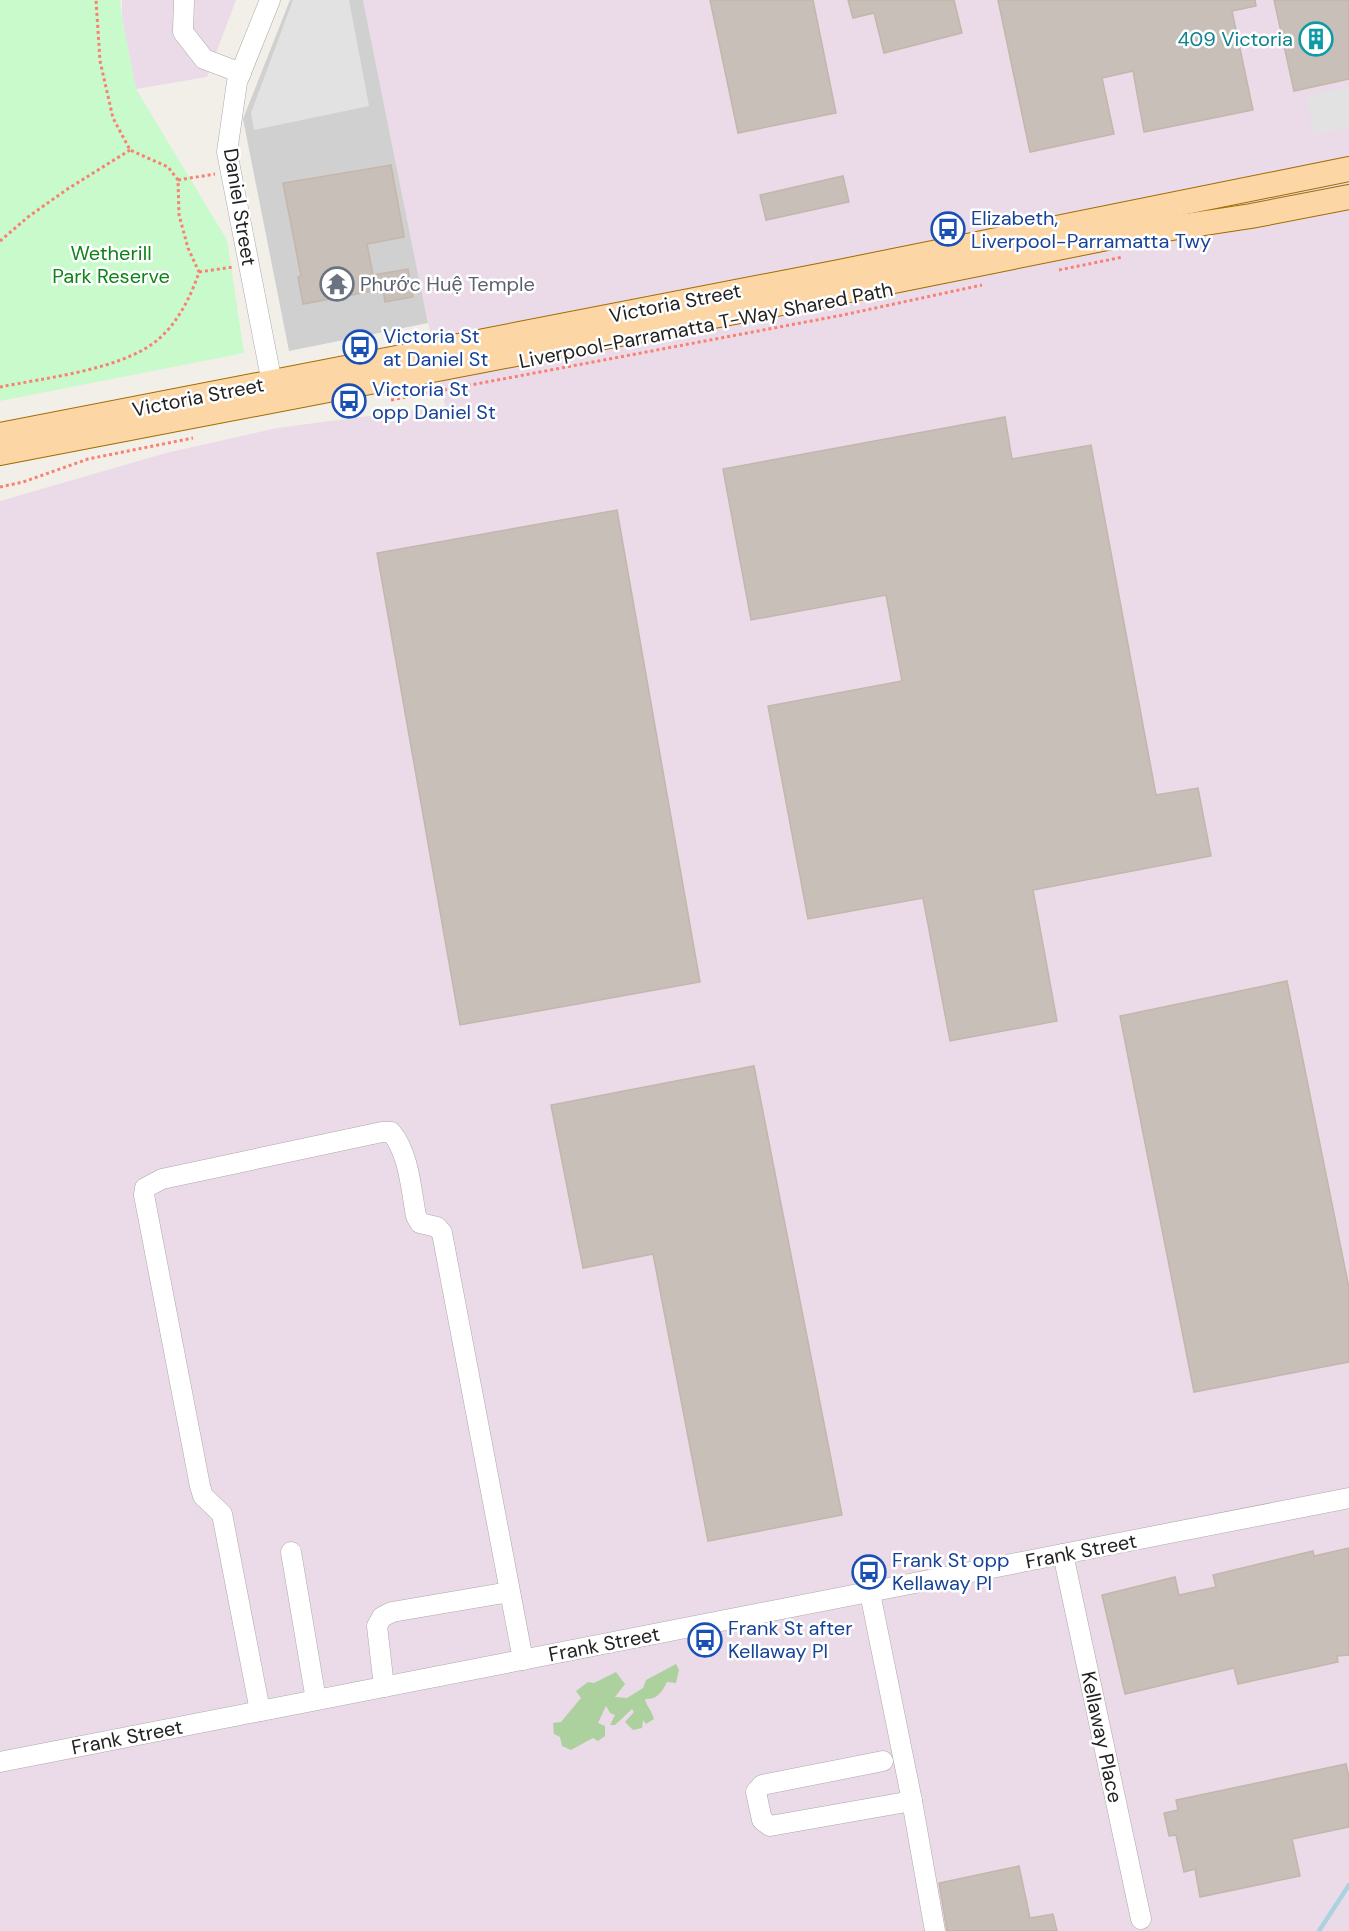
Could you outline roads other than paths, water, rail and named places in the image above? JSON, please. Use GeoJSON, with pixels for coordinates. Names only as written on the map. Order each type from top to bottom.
{"type":"FeatureCollection","features":[{"type":"Feature","properties":{"kind":"main road","name":"Victoria Street"},"geometry":{"type":"LineString","coordinates":[[0,435],[1349,169]]}},
{"type":"Feature","properties":{"kind":"main road","name":"Victoria Street"},"geometry":{"type":"LineString","coordinates":[[0,453],[854,290],[1107,238],[1251,216],[1349,197]]}},
{"type":"Feature","properties":{"kind":"street"},"geometry":{"type":"LineString","coordinates":[[184,0],[183,32],[204,59],[241,73]]}},
{"type":"Feature","properties":{"kind":"street","name":"Daniel Street"},"geometry":{"type":"LineString","coordinates":[[270,0],[237,82],[227,152],[272,383]]}},
{"type":"Feature","properties":{"kind":"street"},"geometry":{"type":"LineString","coordinates":[[260,1712],[222,1514],[203,1496],[200,1486],[144,1195],[145,1188],[162,1179],[382,1132],[391,1132],[404,1157],[416,1216],[420,1223],[437,1227],[442,1233],[523,1660]]}},
{"type":"Feature","properties":{"kind":"street","name":"Frank Street"},"geometry":{"type":"LineString","coordinates":[[0,1762],[1349,1498]]}},
{"type":"Feature","properties":{"kind":"street"},"geometry":{"type":"LineString","coordinates":[[291,1552],[316,1700]]}},
{"type":"Feature","properties":{"kind":"street","name":"Kellaway Place"},"geometry":{"type":"LineString","coordinates":[[1063,1554],[1141,1919]]}},
{"type":"Feature","properties":{"kind":"street"},"geometry":{"type":"LineString","coordinates":[[384,1687],[377,1626],[382,1617],[392,1612],[509,1592]]}},
{"type":"Feature","properties":{"kind":"street"},"geometry":{"type":"LineString","coordinates":[[870,1593],[912,1801],[935,1931]]}},
{"type":"Feature","properties":{"kind":"street"},"geometry":{"type":"LineString","coordinates":[[883,1761],[762,1785],[756,1792],[762,1820],[770,1826],[912,1801]]}},
{"type":"Feature","properties":{"kind":"waterway"},"geometry":{"type":"LineString","coordinates":[[1319,1931],[1349,1885]]}},
{"type":"Feature","properties":{"kind":"place","name":"409 Victoria"},"geometry":{"type":"Point","coordinates":[1316,39]}},
{"type":"Feature","properties":{"kind":"place","name":"Elizabeth, Liverpool-Parramatta Twy"},"geometry":{"type":"Point","coordinates":[948,229]}},
{"type":"Feature","properties":{"kind":"place","name":"Phước Huệ Temple"},"geometry":{"type":"Point","coordinates":[337,284]}},
{"type":"Feature","properties":{"kind":"place","name":"Victoria St at Daniel St"},"geometry":{"type":"Point","coordinates":[360,347]}},
{"type":"Feature","properties":{"kind":"place","name":"Victoria St opp Daniel St"},"geometry":{"type":"Point","coordinates":[349,401]}},
{"type":"Feature","properties":{"kind":"place","name":"Frank St opp Kellaway Pl"},"geometry":{"type":"Point","coordinates":[869,1572]}},
{"type":"Feature","properties":{"kind":"place","name":"Frank St after Kellaway Pl"},"geometry":{"type":"Point","coordinates":[705,1640]}},
{"type":"Feature","properties":{"kind":"park label","name":"Wetherill Park Reserve"},"geometry":{"type":"Point","coordinates":[111,264]}}]}
